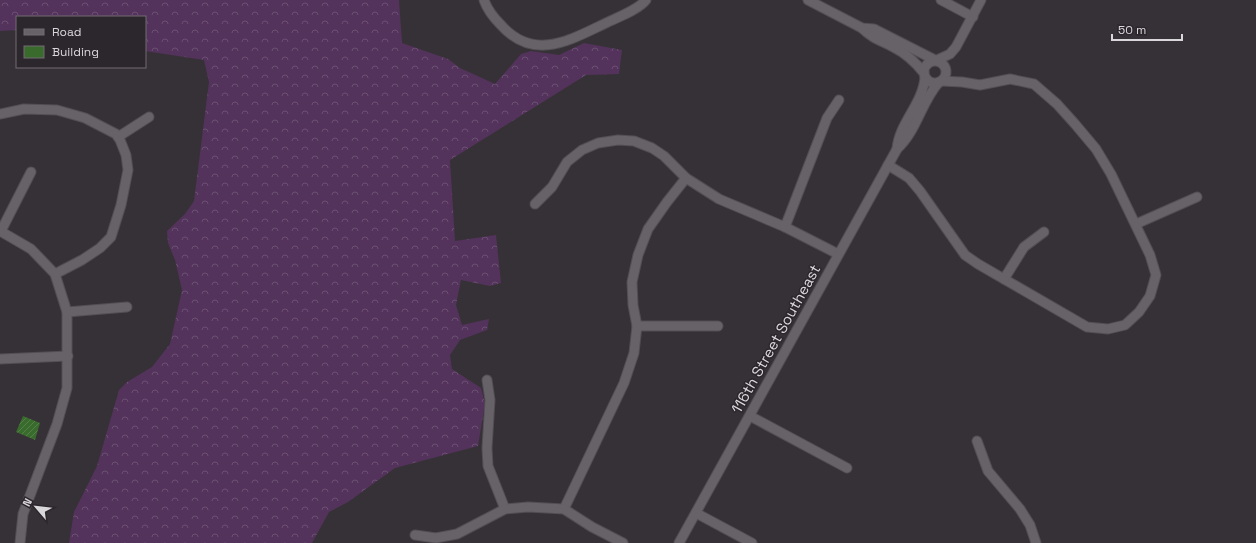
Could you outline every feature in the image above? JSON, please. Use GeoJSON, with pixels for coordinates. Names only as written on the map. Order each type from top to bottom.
{"type":"FeatureCollection","features":[{"type":"Feature","properties":{"kind":"street"},"geometry":{"type":"LineString","coordinates":[[484,0],[495,19],[509,35],[528,44],[554,45],[581,35],[624,14],[642,4],[646,0]]}},
{"type":"Feature","properties":{"kind":"street"},"geometry":{"type":"LineString","coordinates":[[808,0],[862,28],[870,36],[903,52],[913,61],[930,82],[962,82],[980,85],[1010,79],[1034,84],[1057,104],[1096,149],[1111,174],[1150,255],[1156,275],[1150,296],[1139,312],[1125,325],[1108,329],[1087,327],[1004,280],[966,255],[909,178],[888,166]]}},
{"type":"Feature","properties":{"kind":"street"},"geometry":{"type":"LineString","coordinates":[[941,0],[973,17]]}},
{"type":"Feature","properties":{"kind":"street"},"geometry":{"type":"LineString","coordinates":[[925,75],[924,70],[928,63],[950,54],[956,47],[981,0]]}},
{"type":"Feature","properties":{"kind":"street"},"geometry":{"type":"LineString","coordinates":[[862,28],[874,29],[942,62],[946,68],[954,73],[962,82]]}},
{"type":"Feature","properties":{"kind":"street"},"geometry":{"type":"LineString","coordinates":[[940,82],[946,76],[946,68],[955,56],[956,47]]}},
{"type":"Feature","properties":{"kind":"street","name":"116th Street Southeast"},"geometry":{"type":"LineString","coordinates":[[897,149],[898,139],[924,87],[925,75]]}},
{"type":"Feature","properties":{"kind":"street","name":"116th Street Southeast"},"geometry":{"type":"LineString","coordinates":[[679,543],[897,149],[904,142],[920,116],[930,93],[940,82]]}},
{"type":"Feature","properties":{"kind":"street"},"geometry":{"type":"LineString","coordinates":[[785,228],[827,118],[839,100]]}},
{"type":"Feature","properties":{"kind":"street"},"geometry":{"type":"LineString","coordinates":[[0,114],[24,109],[56,110],[85,118],[116,134],[126,155],[128,170],[121,205],[111,237],[100,248],[82,260],[55,274]]}},
{"type":"Feature","properties":{"kind":"street"},"geometry":{"type":"LineString","coordinates":[[118,138],[149,116]]}},
{"type":"Feature","properties":{"kind":"street"},"geometry":{"type":"LineString","coordinates":[[535,204],[552,187],[567,162],[582,150],[598,143],[618,140],[634,141],[652,148],[664,156],[686,178],[719,198],[838,254]]}},
{"type":"Feature","properties":{"kind":"street"},"geometry":{"type":"LineString","coordinates":[[20,543],[23,514],[56,424],[67,388],[68,356],[67,312],[55,274],[31,249],[1,231],[31,172]]}},
{"type":"Feature","properties":{"kind":"street"},"geometry":{"type":"LineString","coordinates":[[564,509],[624,383],[634,353],[637,326],[633,305],[632,282],[638,255],[648,229],[686,178]]}},
{"type":"Feature","properties":{"kind":"street"},"geometry":{"type":"LineString","coordinates":[[1136,224],[1197,197]]}},
{"type":"Feature","properties":{"kind":"street"},"geometry":{"type":"LineString","coordinates":[[1004,280],[1024,247],[1044,232]]}},
{"type":"Feature","properties":{"kind":"street"},"geometry":{"type":"LineString","coordinates":[[67,312],[127,307]]}},
{"type":"Feature","properties":{"kind":"street"},"geometry":{"type":"LineString","coordinates":[[637,326],[718,326]]}},
{"type":"Feature","properties":{"kind":"street"},"geometry":{"type":"LineString","coordinates":[[0,359],[68,356]]}},
{"type":"Feature","properties":{"kind":"street"},"geometry":{"type":"LineString","coordinates":[[487,380],[490,400],[486,448],[488,466],[506,509]]}},
{"type":"Feature","properties":{"kind":"street"},"geometry":{"type":"LineString","coordinates":[[750,416],[847,468]]}},
{"type":"Feature","properties":{"kind":"street"},"geometry":{"type":"LineString","coordinates":[[977,441],[988,471],[1020,509],[1030,524],[1036,543]]}},
{"type":"Feature","properties":{"kind":"street"},"geometry":{"type":"LineString","coordinates":[[415,535],[436,538],[457,534],[506,509],[528,507],[564,509],[621,543]]}},
{"type":"Feature","properties":{"kind":"street"},"geometry":{"type":"LineString","coordinates":[[696,513],[752,543]]}},
{"type":"Feature","properties":{"kind":"green space"},"geometry":{"type":"Polygon","coordinates":[[[0,0],[399,0],[402,43],[448,59],[460,68],[495,84],[521,54],[531,51],[559,55],[584,43],[622,50],[619,74],[586,75],[450,160],[455,241],[496,235],[501,283],[490,286],[461,280],[456,305],[462,325],[489,319],[487,330],[460,340],[450,355],[452,369],[481,388],[485,403],[478,446],[395,468],[348,502],[329,512],[312,543],[69,543],[74,512],[97,466],[119,390],[127,382],[152,367],[170,344],[182,290],[175,260],[168,243],[167,231],[185,214],[194,201],[209,82],[204,60],[146,51],[146,16],[16,16],[16,30],[0,31],[0,0]]]}},
{"type":"Feature","properties":{"kind":"building"},"geometry":{"type":"Polygon","coordinates":[[[23,416],[40,423],[35,440],[16,432],[23,416]]]}}]}
